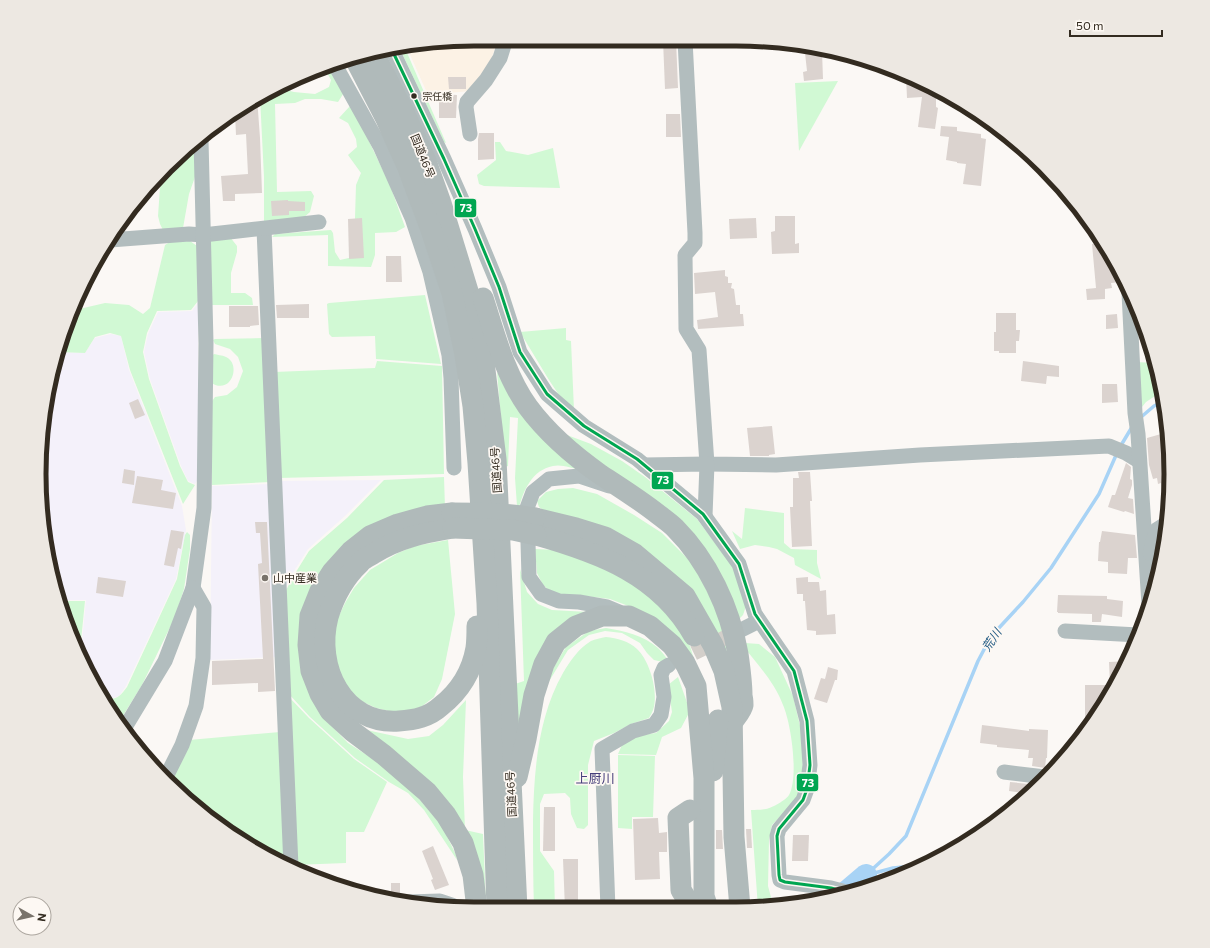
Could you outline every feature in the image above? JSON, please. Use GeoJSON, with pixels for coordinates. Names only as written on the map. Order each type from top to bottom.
{"type":"FeatureCollection","features":[{"type":"Feature","properties":{"kind":"highway","name":"国道46号"},"geometry":{"type":"LineString","coordinates":[[376,58],[407,119],[426,161],[441,202],[468,291],[483,354],[495,451],[517,902]]}},
{"type":"Feature","properties":{"kind":"highway","name":"国道46号"},"geometry":{"type":"LineString","coordinates":[[357,63],[386,119],[408,168],[430,227],[452,293],[465,355],[473,406],[487,603],[498,902]]}},
{"type":"Feature","properties":{"kind":"highway"},"geometry":{"type":"LineString","coordinates":[[441,202],[481,290],[502,355],[514,384],[528,407],[549,431],[570,451],[675,528],[705,566],[716,586],[728,613],[736,645],[742,680],[743,705],[717,722]]}},
{"type":"Feature","properties":{"kind":"highway"},"geometry":{"type":"LineString","coordinates":[[487,603],[477,624],[476,647],[464,682],[452,698],[436,711],[419,719],[403,721],[388,722],[370,718],[356,711],[344,699],[335,686],[329,670],[325,652],[328,618],[334,601],[345,581],[361,562],[380,549],[402,539],[425,533],[452,520],[491,513],[520,515],[536,527],[576,528],[605,537],[636,554],[685,596],[713,645],[724,671],[732,707],[717,722],[708,781],[704,896],[706,902]]}},
{"type":"Feature","properties":{"kind":"highway"},"geometry":{"type":"LineString","coordinates":[[452,520],[427,516],[398,524],[370,536],[351,551],[332,572],[320,591],[310,616],[308,645],[311,671],[320,694],[330,711],[352,731],[384,755],[427,792],[446,815],[463,843],[473,875],[477,902]]}},
{"type":"Feature","properties":{"kind":"highway"},"geometry":{"type":"LineString","coordinates":[[511,799],[526,739],[534,695],[544,664],[556,642],[576,626],[602,616],[629,616],[650,626],[672,645],[685,663],[696,686],[717,722],[733,758],[736,902]]}},
{"type":"Feature","properties":{"kind":"highway"},"geometry":{"type":"LineString","coordinates":[[717,722],[725,902]]}},
{"type":"Feature","properties":{"kind":"highway"},"geometry":{"type":"LineString","coordinates":[[688,902],[681,890],[678,818],[690,810],[708,781]]}},
{"type":"Feature","properties":{"kind":"highway"},"geometry":{"type":"LineString","coordinates":[[708,781],[714,902]]}},
{"type":"Feature","properties":{"kind":"highway"},"geometry":{"type":"LineString","coordinates":[[690,810],[692,878],[696,902]]}},
{"type":"Feature","properties":{"kind":"street"},"geometry":{"type":"LineString","coordinates":[[470,134],[466,107],[467,102],[486,80],[500,58],[504,46]]}},
{"type":"Feature","properties":{"kind":"street"},"geometry":{"type":"LineString","coordinates":[[685,46],[695,233],[695,243],[685,255],[686,329],[699,350],[707,464],[705,516]]}},
{"type":"Feature","properties":{"kind":"street"},"geometry":{"type":"LineString","coordinates":[[394,54],[444,159],[475,229],[499,287],[520,352],[547,394],[584,426],[637,459],[705,516],[739,564],[755,614],[794,671],[807,720],[810,765],[807,789],[803,800],[779,828],[777,836],[780,880],[837,890]]}},
{"type":"Feature","properties":{"kind":"street"},"geometry":{"type":"LineString","coordinates":[[337,69],[380,146],[412,218],[430,272],[449,355],[454,468]]}},
{"type":"Feature","properties":{"kind":"street"},"geometry":{"type":"LineString","coordinates":[[127,725],[166,661],[193,588],[204,508],[206,343],[201,144]]}},
{"type":"Feature","properties":{"kind":"street"},"geometry":{"type":"LineString","coordinates":[[116,240],[189,234],[203,235],[319,222]]}},
{"type":"Feature","properties":{"kind":"street"},"geometry":{"type":"LineString","coordinates":[[264,229],[291,861]]}},
{"type":"Feature","properties":{"kind":"street"},"geometry":{"type":"LineString","coordinates":[[1130,307],[1135,413],[1138,434],[1148,589]]}},
{"type":"Feature","properties":{"kind":"street"},"geometry":{"type":"LineString","coordinates":[[644,465],[776,465],[920,455],[1109,446],[1139,460]]}},
{"type":"Feature","properties":{"kind":"street"},"geometry":{"type":"LineString","coordinates":[[627,492],[578,476],[549,479],[533,492],[527,508],[529,577],[541,594],[559,601],[579,602],[607,607],[629,616]]}},
{"type":"Feature","properties":{"kind":"street"},"geometry":{"type":"LineString","coordinates":[[1146,568],[1156,530],[1160,527]]}},
{"type":"Feature","properties":{"kind":"street"},"geometry":{"type":"LineString","coordinates":[[168,773],[182,745],[196,706],[202,658],[204,607],[193,588]]}},
{"type":"Feature","properties":{"kind":"street"},"geometry":{"type":"LineString","coordinates":[[741,630],[760,621]]}},
{"type":"Feature","properties":{"kind":"street"},"geometry":{"type":"LineString","coordinates":[[1065,630],[1132,635]]}},
{"type":"Feature","properties":{"kind":"street"},"geometry":{"type":"LineString","coordinates":[[608,902],[602,749],[633,731],[654,725],[661,715],[664,697],[661,675],[664,668],[670,665]]}},
{"type":"Feature","properties":{"kind":"street"},"geometry":{"type":"LineString","coordinates":[[1004,772],[1040,776]]}},
{"type":"Feature","properties":{"kind":"shaded area"},"geometry":{"type":"Polygon","coordinates":[[[496,46],[490,63],[470,91],[428,95],[409,51],[446,47],[496,46]]]}},
{"type":"Feature","properties":{"kind":"shaded area"},"geometry":{"type":"Polygon","coordinates":[[[198,303],[198,479],[195,484],[188,481],[181,466],[150,379],[144,352],[148,334],[158,312],[192,311],[198,303]]]}},
{"type":"Feature","properties":{"kind":"shaded area"},"geometry":{"type":"Polygon","coordinates":[[[111,334],[121,336],[129,370],[182,506],[186,530],[176,579],[126,686],[119,696],[110,699],[90,663],[82,644],[86,600],[65,600],[54,557],[47,502],[47,446],[54,391],[61,363],[64,352],[85,353],[95,338],[111,334]]]}},
{"type":"Feature","properties":{"kind":"shaded area"},"geometry":{"type":"Polygon","coordinates":[[[381,480],[346,515],[308,549],[289,579],[283,593],[278,481],[381,480]]]}},
{"type":"Feature","properties":{"kind":"shaded area"},"geometry":{"type":"Polygon","coordinates":[[[270,484],[278,657],[210,660],[212,486],[270,484]]]}},
{"type":"Feature","properties":{"kind":"green space"},"geometry":{"type":"Polygon","coordinates":[[[402,52],[407,52],[446,143],[444,142],[402,52]]]}},
{"type":"Feature","properties":{"kind":"green space"},"geometry":{"type":"Polygon","coordinates":[[[333,70],[345,91],[338,102],[321,99],[305,99],[295,103],[275,104],[277,192],[311,191],[314,196],[310,212],[303,218],[264,221],[264,177],[260,103],[286,90],[315,94],[329,87],[331,80],[327,72],[333,70]]]}},
{"type":"Feature","properties":{"kind":"green space"},"geometry":{"type":"Polygon","coordinates":[[[838,81],[799,151],[795,83],[838,81]]]}},
{"type":"Feature","properties":{"kind":"green space"},"geometry":{"type":"Polygon","coordinates":[[[350,106],[352,106],[390,185],[405,227],[396,232],[375,233],[375,255],[371,267],[328,266],[328,235],[272,237],[275,234],[331,230],[333,233],[335,252],[340,260],[353,257],[356,185],[361,173],[348,155],[357,147],[356,139],[348,123],[339,118],[350,106]]]}},
{"type":"Feature","properties":{"kind":"green space"},"geometry":{"type":"Polygon","coordinates":[[[495,142],[500,142],[506,151],[528,155],[553,148],[560,188],[484,186],[479,184],[477,175],[496,160],[495,142]]]}},
{"type":"Feature","properties":{"kind":"green space"},"geometry":{"type":"Polygon","coordinates":[[[194,150],[196,174],[189,194],[183,228],[163,230],[158,216],[160,183],[194,150]]]}},
{"type":"Feature","properties":{"kind":"green space"},"geometry":{"type":"Polygon","coordinates":[[[230,237],[237,246],[237,252],[231,273],[231,293],[245,293],[252,298],[253,305],[211,305],[211,238],[230,237]]]}},
{"type":"Feature","properties":{"kind":"green space"},"geometry":{"type":"Polygon","coordinates":[[[190,241],[197,246],[198,301],[191,310],[157,311],[147,333],[143,352],[149,379],[180,466],[188,482],[195,485],[183,504],[130,370],[121,336],[110,333],[95,337],[85,353],[64,352],[79,309],[105,303],[129,305],[143,314],[150,308],[165,245],[170,242],[190,241]]]}},
{"type":"Feature","properties":{"kind":"green space"},"geometry":{"type":"Polygon","coordinates":[[[425,295],[441,364],[376,359],[375,336],[332,337],[329,334],[327,304],[329,303],[425,295]]]}},
{"type":"Feature","properties":{"kind":"green space"},"geometry":{"type":"Polygon","coordinates":[[[566,328],[566,340],[571,341],[574,410],[559,395],[520,332],[566,328]]]}},
{"type":"Feature","properties":{"kind":"green space"},"geometry":{"type":"Polygon","coordinates":[[[264,338],[271,482],[212,485],[210,404],[215,397],[227,395],[237,387],[243,371],[238,357],[230,349],[215,344],[213,340],[264,338]]]}},
{"type":"Feature","properties":{"kind":"green space"},"geometry":{"type":"Polygon","coordinates":[[[214,354],[226,357],[231,361],[234,372],[229,383],[217,386],[210,382],[211,357],[214,354]]]}},
{"type":"Feature","properties":{"kind":"green space"},"geometry":{"type":"Polygon","coordinates":[[[377,361],[442,366],[444,474],[278,478],[274,372],[375,368],[377,361]]]}},
{"type":"Feature","properties":{"kind":"green space"},"geometry":{"type":"Polygon","coordinates":[[[1136,362],[1149,363],[1157,395],[1146,402],[1138,412],[1136,362]]]}},
{"type":"Feature","properties":{"kind":"green space"},"geometry":{"type":"Polygon","coordinates":[[[497,372],[521,408],[581,470],[567,466],[553,466],[539,472],[526,488],[519,508],[517,506],[515,478],[518,418],[510,417],[508,466],[505,467],[497,372]]]}},
{"type":"Feature","properties":{"kind":"green space"},"geometry":{"type":"Polygon","coordinates":[[[567,435],[591,444],[622,461],[645,477],[697,519],[733,567],[746,606],[743,615],[737,621],[724,584],[567,435]]]}},
{"type":"Feature","properties":{"kind":"green space"},"geometry":{"type":"Polygon","coordinates":[[[444,477],[445,508],[345,544],[322,716],[348,743],[373,759],[410,788],[442,826],[457,860],[424,810],[408,793],[389,782],[355,758],[310,717],[289,694],[282,599],[291,580],[309,551],[347,518],[384,480],[444,477]]]}},
{"type":"Feature","properties":{"kind":"green space"},"geometry":{"type":"Polygon","coordinates":[[[573,488],[597,494],[634,515],[662,533],[694,565],[723,623],[729,667],[715,631],[539,507],[537,501],[546,492],[558,489],[573,488]]]}},
{"type":"Feature","properties":{"kind":"green space"},"geometry":{"type":"Polygon","coordinates":[[[745,508],[784,513],[784,543],[791,549],[817,550],[817,563],[821,579],[795,565],[794,558],[777,549],[755,545],[740,549],[732,531],[742,539],[745,508]]]}},
{"type":"Feature","properties":{"kind":"green space"},"geometry":{"type":"Polygon","coordinates":[[[187,532],[190,535],[190,549],[184,589],[175,617],[142,685],[122,717],[109,698],[116,698],[127,687],[177,579],[185,535],[187,532]]]}},
{"type":"Feature","properties":{"kind":"green space"},"geometry":{"type":"Polygon","coordinates":[[[448,540],[455,614],[442,679],[434,697],[417,710],[393,712],[376,708],[361,701],[346,687],[336,664],[333,640],[338,618],[345,603],[354,588],[370,570],[398,553],[415,546],[448,540]]]}},
{"type":"Feature","properties":{"kind":"green space"},"geometry":{"type":"Polygon","coordinates":[[[535,549],[567,552],[640,586],[673,618],[690,646],[700,679],[631,607],[610,599],[561,595],[550,591],[543,585],[537,573],[535,549]]]}},
{"type":"Feature","properties":{"kind":"green space"},"geometry":{"type":"Polygon","coordinates":[[[520,569],[527,592],[538,604],[552,610],[589,612],[560,629],[518,741],[515,684],[524,681],[520,569]]]}},
{"type":"Feature","properties":{"kind":"green space"},"geometry":{"type":"Polygon","coordinates":[[[66,601],[85,601],[81,642],[66,601]]]}},
{"type":"Feature","properties":{"kind":"green space"},"geometry":{"type":"Polygon","coordinates":[[[606,628],[626,632],[646,640],[658,648],[668,660],[663,662],[654,660],[640,643],[622,633],[605,631],[589,635],[568,650],[545,688],[544,683],[566,647],[589,631],[606,628]]]}},
{"type":"Feature","properties":{"kind":"green space"},"geometry":{"type":"Polygon","coordinates":[[[606,637],[619,639],[634,646],[642,654],[652,678],[655,703],[649,718],[631,724],[594,741],[588,765],[588,825],[584,829],[577,828],[571,814],[570,798],[565,793],[544,794],[540,804],[540,851],[554,871],[555,902],[534,902],[533,820],[536,763],[543,726],[548,708],[563,673],[579,651],[591,641],[606,637]]]}},
{"type":"Feature","properties":{"kind":"green space"},"geometry":{"type":"Polygon","coordinates":[[[745,643],[759,644],[775,657],[793,696],[801,730],[803,772],[798,796],[772,825],[769,840],[768,886],[772,900],[764,901],[758,901],[751,810],[772,807],[789,795],[792,787],[793,776],[793,750],[789,724],[780,697],[766,674],[744,647],[745,643]]]}},
{"type":"Feature","properties":{"kind":"green space"},"geometry":{"type":"Polygon","coordinates":[[[678,677],[690,711],[681,728],[662,737],[656,755],[618,754],[622,745],[635,736],[656,733],[669,721],[672,712],[668,685],[678,677]]]}},
{"type":"Feature","properties":{"kind":"green space"},"geometry":{"type":"Polygon","coordinates":[[[288,696],[309,718],[354,759],[387,782],[364,832],[346,832],[346,863],[300,865],[294,862],[288,696]]]}},
{"type":"Feature","properties":{"kind":"green space"},"geometry":{"type":"Polygon","coordinates":[[[466,700],[463,777],[465,830],[483,834],[486,902],[470,843],[362,729],[408,739],[429,736],[443,725],[466,700]]]}},
{"type":"Feature","properties":{"kind":"green space"},"geometry":{"type":"Polygon","coordinates":[[[280,732],[287,859],[260,845],[213,814],[171,777],[189,740],[280,732]]]}},
{"type":"Feature","properties":{"kind":"green space"},"geometry":{"type":"Polygon","coordinates":[[[618,755],[655,756],[653,817],[632,817],[632,829],[618,828],[618,755]]]}},
{"type":"Feature","properties":{"kind":"building"},"geometry":{"type":"Polygon","coordinates":[[[663,46],[676,46],[678,88],[665,89],[663,46]]]}},
{"type":"Feature","properties":{"kind":"building"},"geometry":{"type":"Polygon","coordinates":[[[805,53],[822,55],[823,79],[804,81],[803,72],[807,71],[805,53]]]}},
{"type":"Feature","properties":{"kind":"building"},"geometry":{"type":"Polygon","coordinates":[[[448,77],[466,77],[466,89],[449,89],[448,77]]]}},
{"type":"Feature","properties":{"kind":"building"},"geometry":{"type":"Polygon","coordinates":[[[906,82],[936,96],[936,107],[938,108],[935,129],[918,127],[922,97],[907,98],[906,82]]]}},
{"type":"Feature","properties":{"kind":"building"},"geometry":{"type":"Polygon","coordinates":[[[439,94],[457,95],[456,118],[439,118],[439,94]]]}},
{"type":"Feature","properties":{"kind":"building"},"geometry":{"type":"Polygon","coordinates":[[[258,105],[262,193],[235,194],[235,201],[223,201],[221,176],[248,174],[246,134],[236,135],[235,119],[258,105]]]}},
{"type":"Feature","properties":{"kind":"building"},"geometry":{"type":"Polygon","coordinates":[[[666,114],[680,114],[681,137],[666,137],[666,114]]]}},
{"type":"Feature","properties":{"kind":"building"},"geometry":{"type":"Polygon","coordinates":[[[941,126],[957,127],[957,131],[981,134],[981,138],[986,139],[981,186],[963,184],[966,164],[946,160],[949,137],[940,136],[941,126]]]}},
{"type":"Feature","properties":{"kind":"building"},"geometry":{"type":"Polygon","coordinates":[[[479,133],[494,133],[494,159],[478,160],[479,133]]]}},
{"type":"Feature","properties":{"kind":"building"},"geometry":{"type":"Polygon","coordinates":[[[288,200],[305,202],[305,211],[289,211],[289,215],[272,216],[271,201],[288,200]]]}},
{"type":"Feature","properties":{"kind":"building"},"geometry":{"type":"Polygon","coordinates":[[[775,216],[795,216],[795,244],[799,243],[799,253],[772,254],[771,232],[775,231],[775,216]]]}},
{"type":"Feature","properties":{"kind":"building"},"geometry":{"type":"Polygon","coordinates":[[[362,218],[364,258],[349,259],[348,219],[362,218]]]}},
{"type":"Feature","properties":{"kind":"building"},"geometry":{"type":"Polygon","coordinates":[[[756,218],[757,238],[730,239],[729,219],[756,218]]]}},
{"type":"Feature","properties":{"kind":"building"},"geometry":{"type":"Polygon","coordinates":[[[1092,244],[1097,244],[1119,282],[1111,283],[1112,288],[1105,289],[1105,299],[1087,300],[1086,289],[1096,288],[1092,244]]]}},
{"type":"Feature","properties":{"kind":"building"},"geometry":{"type":"Polygon","coordinates":[[[386,256],[401,256],[402,282],[386,282],[386,256]]]}},
{"type":"Feature","properties":{"kind":"building"},"geometry":{"type":"Polygon","coordinates":[[[725,270],[725,276],[728,277],[728,283],[732,283],[731,288],[734,289],[736,305],[740,305],[740,314],[743,314],[744,326],[698,329],[697,320],[718,317],[715,292],[695,294],[694,273],[725,270]]]}},
{"type":"Feature","properties":{"kind":"building"},"geometry":{"type":"Polygon","coordinates":[[[309,304],[309,318],[277,318],[276,305],[309,304]]]}},
{"type":"Feature","properties":{"kind":"building"},"geometry":{"type":"Polygon","coordinates":[[[229,306],[258,306],[259,325],[250,327],[229,327],[229,306]]]}},
{"type":"Feature","properties":{"kind":"building"},"geometry":{"type":"Polygon","coordinates":[[[996,313],[1016,313],[1016,330],[1020,330],[1019,341],[1016,341],[1016,353],[999,353],[999,351],[994,351],[996,313]]]}},
{"type":"Feature","properties":{"kind":"building"},"geometry":{"type":"Polygon","coordinates":[[[1117,314],[1118,328],[1106,329],[1106,315],[1117,314]]]}},
{"type":"Feature","properties":{"kind":"building"},"geometry":{"type":"Polygon","coordinates":[[[1023,361],[1059,366],[1059,377],[1047,376],[1046,384],[1021,381],[1023,361]]]}},
{"type":"Feature","properties":{"kind":"building"},"geometry":{"type":"Polygon","coordinates":[[[1102,384],[1117,384],[1118,402],[1102,403],[1102,384]]]}},
{"type":"Feature","properties":{"kind":"building"},"geometry":{"type":"Polygon","coordinates":[[[138,399],[145,415],[135,419],[129,403],[138,399]]]}},
{"type":"Feature","properties":{"kind":"building"},"geometry":{"type":"Polygon","coordinates":[[[772,426],[775,454],[769,456],[750,456],[747,428],[772,426]]]}},
{"type":"Feature","properties":{"kind":"building"},"geometry":{"type":"Polygon","coordinates":[[[1162,434],[1163,493],[1161,483],[1158,484],[1157,478],[1153,479],[1149,465],[1147,438],[1162,434]]]}},
{"type":"Feature","properties":{"kind":"building"},"geometry":{"type":"Polygon","coordinates":[[[1126,463],[1131,467],[1130,479],[1132,480],[1132,485],[1128,498],[1133,499],[1134,514],[1108,507],[1112,495],[1115,495],[1126,463]]]}},
{"type":"Feature","properties":{"kind":"building"},"geometry":{"type":"Polygon","coordinates":[[[124,469],[135,471],[134,485],[122,483],[124,469]]]}},
{"type":"Feature","properties":{"kind":"building"},"geometry":{"type":"Polygon","coordinates":[[[798,472],[810,472],[812,501],[810,501],[812,546],[792,547],[790,507],[793,507],[793,478],[799,478],[798,472]]]}},
{"type":"Feature","properties":{"kind":"building"},"geometry":{"type":"Polygon","coordinates":[[[137,476],[163,480],[161,490],[176,493],[173,509],[132,503],[137,476]]]}},
{"type":"Feature","properties":{"kind":"building"},"geometry":{"type":"Polygon","coordinates":[[[255,522],[267,522],[275,691],[258,692],[258,683],[212,685],[212,661],[263,659],[258,564],[262,563],[260,533],[256,533],[255,522]]]}},
{"type":"Feature","properties":{"kind":"building"},"geometry":{"type":"Polygon","coordinates":[[[171,530],[184,532],[181,549],[178,548],[174,567],[164,565],[171,530]]]}},
{"type":"Feature","properties":{"kind":"building"},"geometry":{"type":"Polygon","coordinates":[[[1102,531],[1135,535],[1137,558],[1128,558],[1127,574],[1108,573],[1108,562],[1098,561],[1099,542],[1102,531]]]}},
{"type":"Feature","properties":{"kind":"building"},"geometry":{"type":"Polygon","coordinates":[[[98,577],[126,581],[123,597],[96,593],[98,577]]]}},
{"type":"Feature","properties":{"kind":"building"},"geometry":{"type":"Polygon","coordinates":[[[808,577],[808,582],[819,582],[820,591],[826,590],[827,615],[835,614],[836,634],[816,635],[816,631],[807,630],[805,601],[803,601],[803,594],[797,594],[796,578],[808,577]]]}},
{"type":"Feature","properties":{"kind":"building"},"geometry":{"type":"Polygon","coordinates":[[[1058,595],[1107,596],[1107,599],[1123,601],[1122,617],[1102,614],[1101,622],[1092,622],[1092,614],[1058,613],[1058,595]]]}},
{"type":"Feature","properties":{"kind":"building"},"geometry":{"type":"Polygon","coordinates":[[[1121,661],[1110,682],[1109,662],[1121,661]]]}},
{"type":"Feature","properties":{"kind":"building"},"geometry":{"type":"Polygon","coordinates":[[[828,667],[838,670],[837,680],[835,680],[827,703],[814,699],[821,678],[825,679],[828,667]]]}},
{"type":"Feature","properties":{"kind":"building"},"geometry":{"type":"Polygon","coordinates":[[[1085,685],[1109,685],[1088,718],[1085,718],[1085,685]]]}},
{"type":"Feature","properties":{"kind":"building"},"geometry":{"type":"Polygon","coordinates":[[[982,725],[1029,731],[1029,729],[1048,730],[1047,758],[1045,768],[1032,766],[1033,758],[1028,758],[1029,750],[997,747],[997,745],[980,743],[982,725]]]}},
{"type":"Feature","properties":{"kind":"building"},"geometry":{"type":"Polygon","coordinates":[[[1010,782],[1031,784],[1021,793],[1009,791],[1010,782]]]}},
{"type":"Feature","properties":{"kind":"building"},"geometry":{"type":"Polygon","coordinates":[[[544,807],[555,807],[555,851],[543,851],[544,807]]]}},
{"type":"Feature","properties":{"kind":"building"},"geometry":{"type":"Polygon","coordinates":[[[658,818],[659,833],[667,832],[667,852],[659,852],[660,879],[635,880],[633,819],[658,818]]]}},
{"type":"Feature","properties":{"kind":"building"},"geometry":{"type":"Polygon","coordinates":[[[746,829],[751,829],[752,848],[747,848],[746,829]]]}},
{"type":"Feature","properties":{"kind":"building"},"geometry":{"type":"Polygon","coordinates":[[[716,830],[722,830],[723,849],[716,849],[716,830]]]}},
{"type":"Feature","properties":{"kind":"building"},"geometry":{"type":"Polygon","coordinates":[[[793,835],[809,835],[808,861],[792,861],[793,835]]]}},
{"type":"Feature","properties":{"kind":"building"},"geometry":{"type":"Polygon","coordinates":[[[433,846],[449,885],[435,890],[431,880],[433,879],[422,851],[433,846]]]}},
{"type":"Feature","properties":{"kind":"building"},"geometry":{"type":"Polygon","coordinates":[[[563,859],[578,859],[578,902],[565,902],[563,859]]]}},
{"type":"Feature","properties":{"kind":"building"},"geometry":{"type":"Polygon","coordinates":[[[391,883],[400,883],[400,895],[391,894],[391,883]]]}},
{"type":"Feature","properties":{"kind":"waterway","name":"荒川"},"geometry":{"type":"LineString","coordinates":[[1140,418],[1158,404]]}},
{"type":"Feature","properties":{"kind":"waterway","name":"荒川"},"geometry":{"type":"LineString","coordinates":[[1120,447],[1132,427]]}},
{"type":"Feature","properties":{"kind":"waterway","name":"荒川"},"geometry":{"type":"LineString","coordinates":[[866,875],[906,836],[978,661],[988,642],[1051,568],[1099,494],[1117,453]]}},
{"type":"Feature","properties":{"kind":"waterway"},"geometry":{"type":"LineString","coordinates":[[867,875],[893,868],[905,867]]}},
{"type":"Feature","properties":{"kind":"waterway","name":"荒川"},"geometry":{"type":"LineString","coordinates":[[854,885],[866,875]]}},
{"type":"Feature","properties":{"kind":"tunnel"},"geometry":{"type":"LineString","coordinates":[[673,663],[741,630]]}},
{"type":"Feature","properties":{"kind":"transit line","name":"73"},"geometry":{"type":"LineString","coordinates":[[394,54],[444,159],[475,229],[499,287],[520,352],[547,394],[584,426],[637,459],[703,514],[739,564],[755,614],[794,671],[807,721],[810,765],[807,789],[803,800],[779,829],[777,836],[780,880],[837,890]]}},
{"type":"Feature","properties":{"kind":"place","name":"宗任橋"},"geometry":{"type":"Point","coordinates":[414,96]}},
{"type":"Feature","properties":{"kind":"place","name":"山中産業"},"geometry":{"type":"Point","coordinates":[265,578]}},
{"type":"Feature","properties":{"kind":"district","name":"上厨川"},"geometry":{"type":"Point","coordinates":[595,778]}}]}
